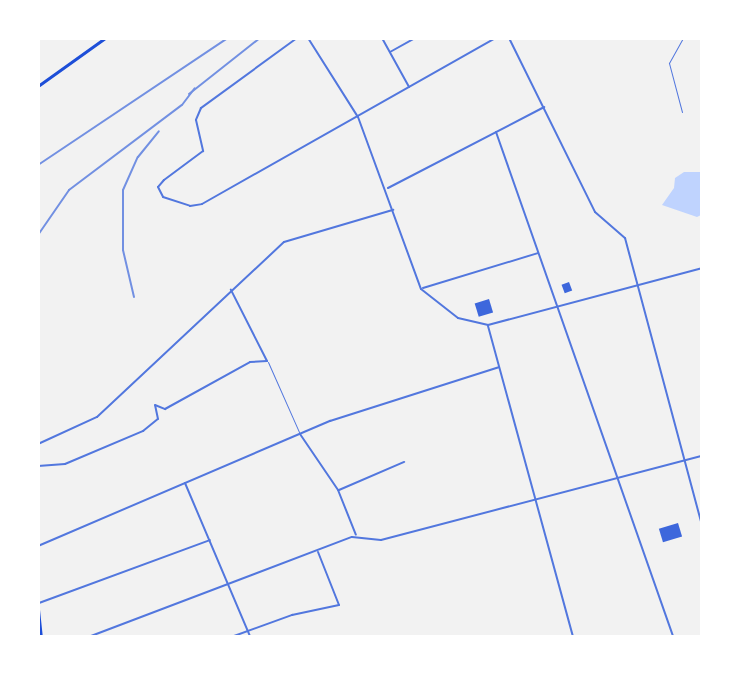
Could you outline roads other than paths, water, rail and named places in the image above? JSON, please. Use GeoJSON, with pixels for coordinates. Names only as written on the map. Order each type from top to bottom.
{"type":"FeatureCollection","features":[{"type":"Feature","properties":{"kind":"main road"},"geometry":{"type":"LineString","coordinates":[[38,86],[105,38]]}},
{"type":"Feature","properties":{"kind":"main road"},"geometry":{"type":"LineString","coordinates":[[38,604],[41,636]]}},
{"type":"Feature","properties":{"kind":"street"},"geometry":{"type":"LineString","coordinates":[[297,38],[201,108],[196,120],[203,151],[159,187],[163,197],[190,206],[222,194],[495,38]]}},
{"type":"Feature","properties":{"kind":"street"},"geometry":{"type":"LineString","coordinates":[[308,38],[358,117],[387,189],[421,289],[458,318],[488,325],[702,268]]}},
{"type":"Feature","properties":{"kind":"street"},"geometry":{"type":"LineString","coordinates":[[382,38],[410,88]]}},
{"type":"Feature","properties":{"kind":"street"},"geometry":{"type":"LineString","coordinates":[[389,52],[415,38]]}},
{"type":"Feature","properties":{"kind":"street"},"geometry":{"type":"LineString","coordinates":[[509,38],[545,106],[595,212],[625,238],[702,526]]}},
{"type":"Feature","properties":{"kind":"street"},"geometry":{"type":"LineString","coordinates":[[387,189],[545,106]]}},
{"type":"Feature","properties":{"kind":"street"},"geometry":{"type":"LineString","coordinates":[[496,132],[673,636]]}},
{"type":"Feature","properties":{"kind":"street"},"geometry":{"type":"LineString","coordinates":[[38,444],[97,418],[284,242],[394,209]]}},
{"type":"Feature","properties":{"kind":"street"},"geometry":{"type":"LineString","coordinates":[[421,289],[539,252]]}},
{"type":"Feature","properties":{"kind":"street"},"geometry":{"type":"LineString","coordinates":[[38,466],[65,464],[143,431],[158,419],[155,405],[166,409],[250,362],[267,361],[231,290]]}},
{"type":"Feature","properties":{"kind":"street"},"geometry":{"type":"LineString","coordinates":[[488,325],[573,636]]}},
{"type":"Feature","properties":{"kind":"street"},"geometry":{"type":"LineString","coordinates":[[38,546],[300,433],[404,395],[499,367]]}},
{"type":"Feature","properties":{"kind":"street"},"geometry":{"type":"LineString","coordinates":[[300,433],[338,490],[357,536]]}},
{"type":"Feature","properties":{"kind":"street"},"geometry":{"type":"LineString","coordinates":[[91,636],[357,536],[375,542],[702,456]]}},
{"type":"Feature","properties":{"kind":"street"},"geometry":{"type":"LineString","coordinates":[[338,490],[404,462]]}},
{"type":"Feature","properties":{"kind":"street"},"geometry":{"type":"LineString","coordinates":[[185,482],[231,584],[250,636]]}},
{"type":"Feature","properties":{"kind":"street"},"geometry":{"type":"LineString","coordinates":[[38,604],[210,540]]}},
{"type":"Feature","properties":{"kind":"street"},"geometry":{"type":"LineString","coordinates":[[234,636],[339,605],[318,552]]}},
{"type":"Feature","properties":{"kind":"lane"},"geometry":{"type":"LineString","coordinates":[[681,112],[669,63],[683,38]]}},
{"type":"Feature","properties":{"kind":"lane"},"geometry":{"type":"LineString","coordinates":[[267,361],[300,433]]}},
{"type":"Feature","properties":{"kind":"water"},"geometry":{"type":"Polygon","coordinates":[[[684,172],[701,172],[701,215],[697,217],[662,205],[674,188],[675,178],[684,172]]]}},
{"type":"Feature","properties":{"kind":"railway"},"geometry":{"type":"LineString","coordinates":[[38,165],[228,38]]}},
{"type":"Feature","properties":{"kind":"railway"},"geometry":{"type":"LineString","coordinates":[[189,94],[260,38]]}},
{"type":"Feature","properties":{"kind":"railway"},"geometry":{"type":"LineString","coordinates":[[38,235],[69,190],[182,105],[195,88]]}},
{"type":"Feature","properties":{"kind":"railway"},"geometry":{"type":"LineString","coordinates":[[134,297],[123,250],[123,190],[138,157],[159,131]]}}]}
